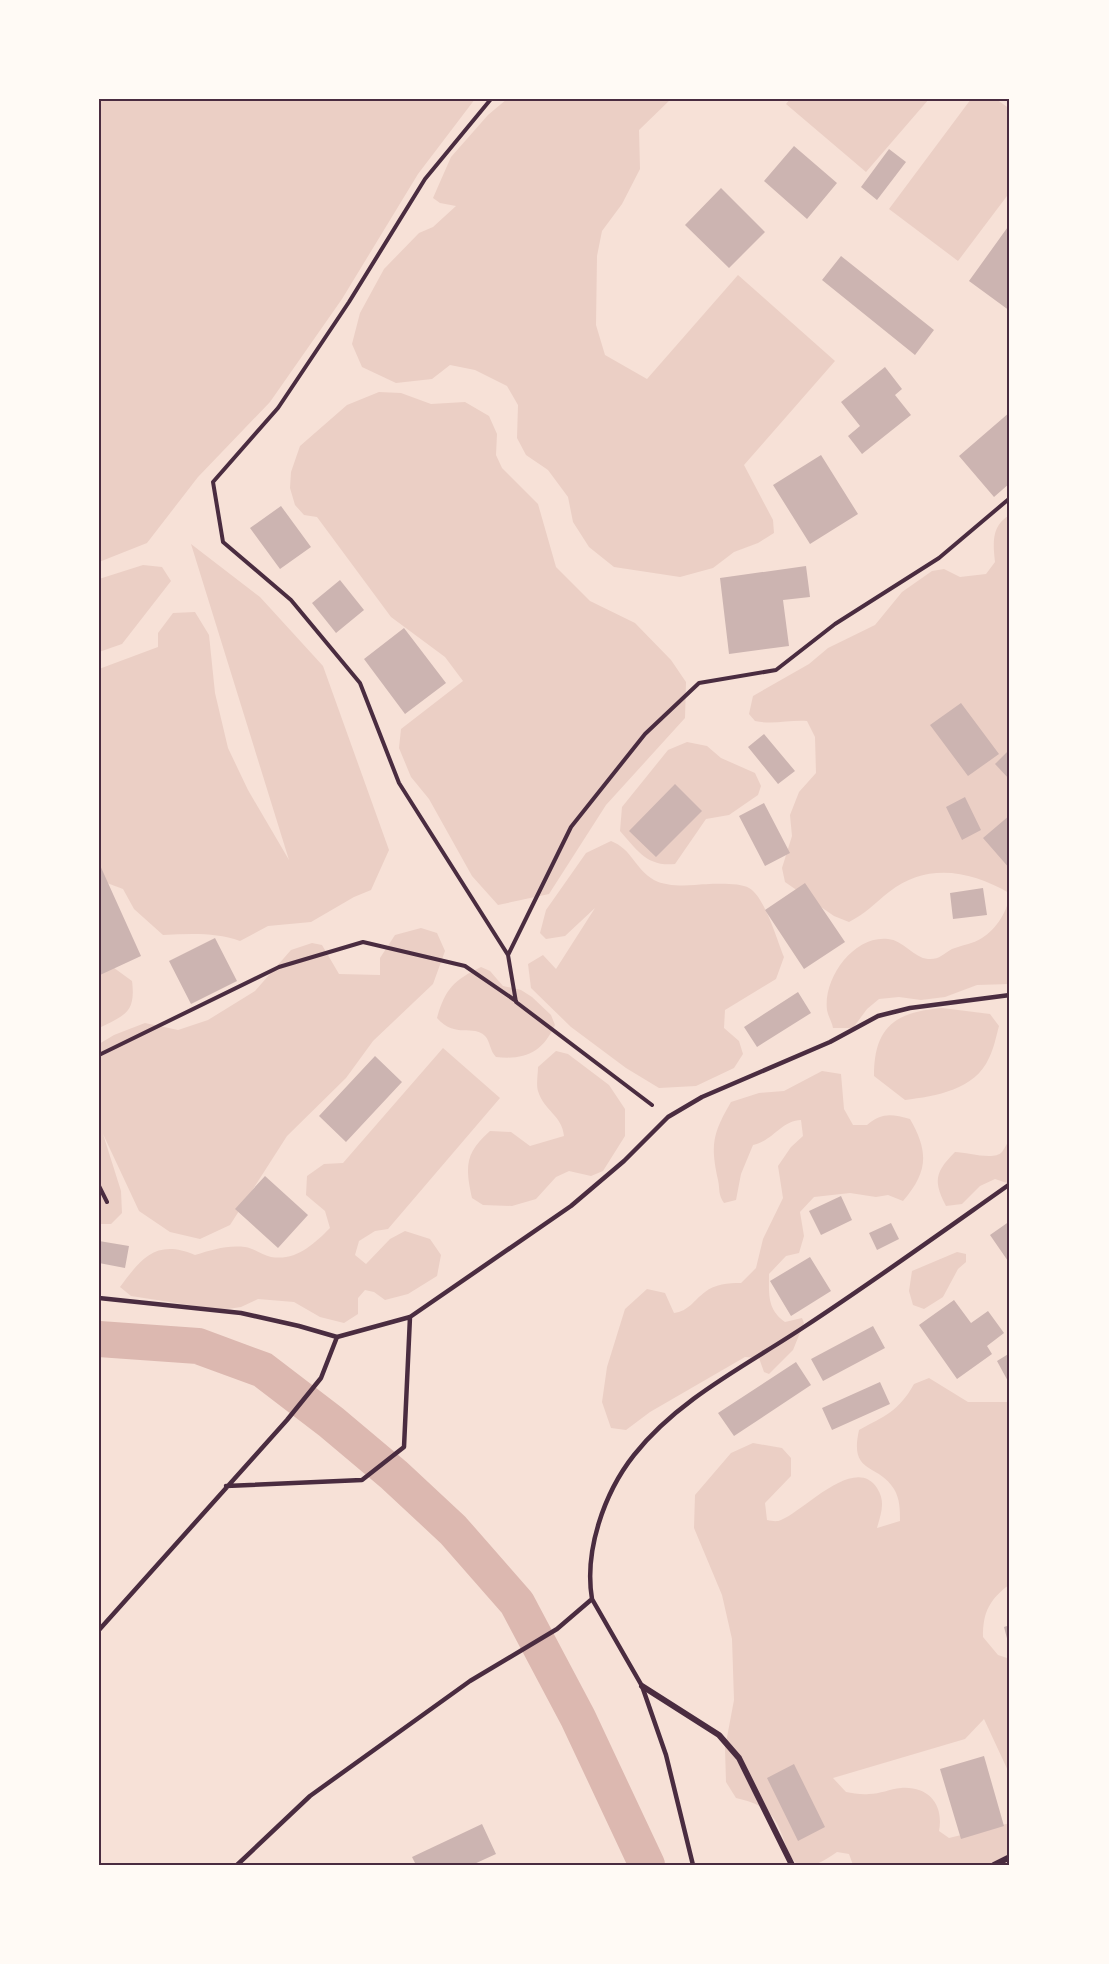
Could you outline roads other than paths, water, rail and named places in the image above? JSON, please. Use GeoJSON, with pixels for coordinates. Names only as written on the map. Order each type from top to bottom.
{"type":"FeatureCollection","features":[{"type":"Feature","properties":{"kind":"street"},"geometry":{"type":"LineString","coordinates":[[642,1686],[719,1735],[739,1758],[792,1865]]}},
{"type":"Feature","properties":{"kind":"street"},"geometry":{"type":"LineString","coordinates":[[994,1865],[1010,1857]]}},
{"type":"Feature","properties":{"kind":"lane"},"geometry":{"type":"LineString","coordinates":[[99,1298],[241,1313],[337,1337],[410,1317],[571,1206],[624,1161],[668,1117],[702,1097],[830,1042],[878,1016],[910,1008],[1010,995]]}},
{"type":"Feature","properties":{"kind":"lane"},"geometry":{"type":"LineString","coordinates":[[693,1865],[666,1755],[642,1686],[592,1599],[589,1579],[602,1509],[634,1455],[674,1413],[847,1299],[1010,1184]]}},
{"type":"Feature","properties":{"kind":"lane"},"geometry":{"type":"LineString","coordinates":[[226,1486],[362,1480],[404,1447],[410,1317]]}},
{"type":"Feature","properties":{"kind":"lane"},"geometry":{"type":"LineString","coordinates":[[99,1630],[287,1420],[321,1378],[337,1337]]}},
{"type":"Feature","properties":{"kind":"lane"},"geometry":{"type":"LineString","coordinates":[[237,1865],[310,1796],[442,1701],[557,1629],[592,1599]]}},
{"type":"Feature","properties":{"kind":"waterway"},"geometry":{"type":"LineString","coordinates":[[99,1339],[198,1346],[263,1370],[331,1422],[394,1475],[453,1530],[517,1603],[578,1718],[647,1865]]}}]}
